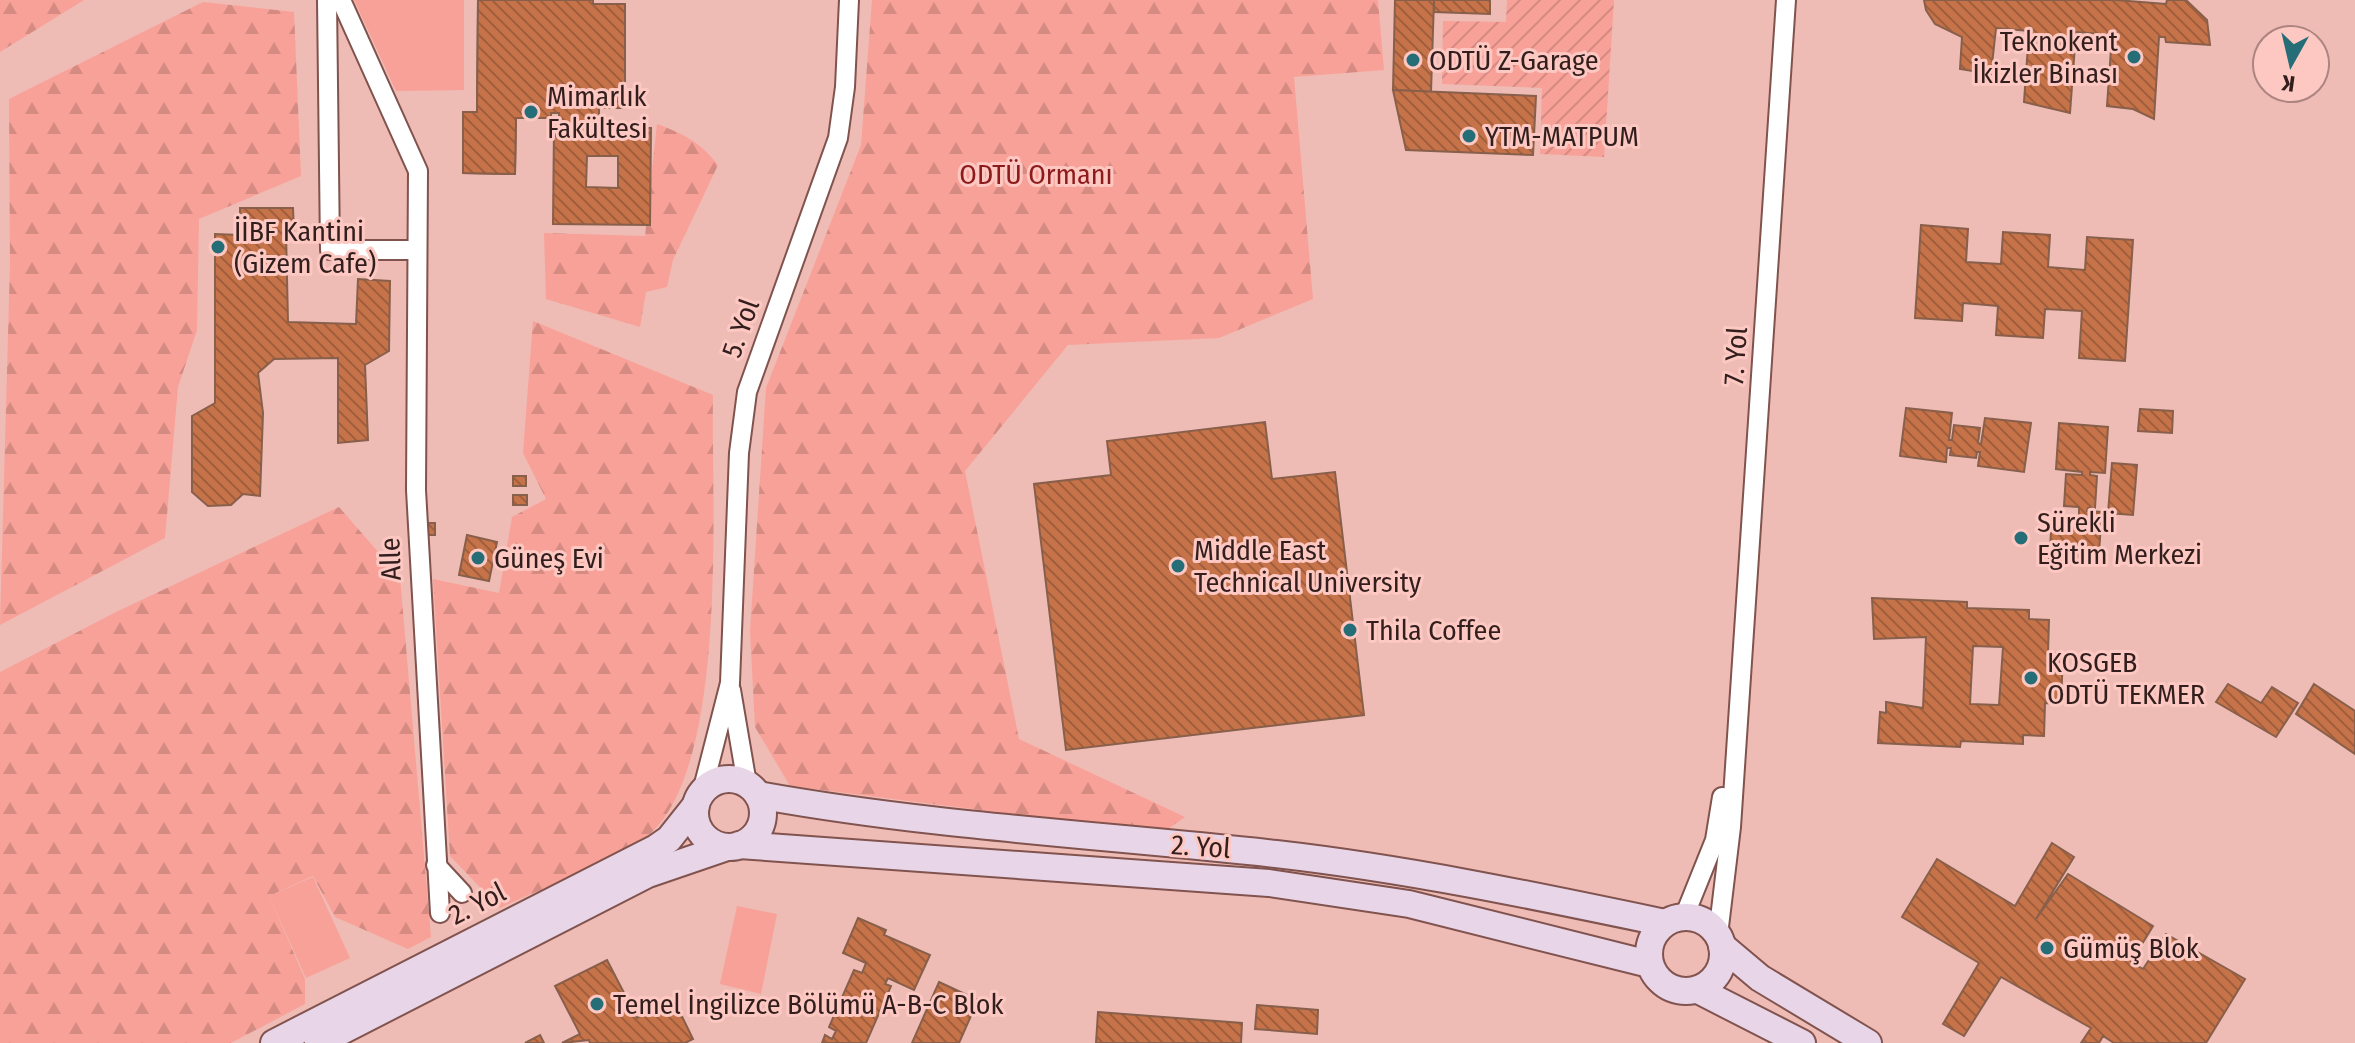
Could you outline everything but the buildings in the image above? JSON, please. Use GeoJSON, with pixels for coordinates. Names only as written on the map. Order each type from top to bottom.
{"type":"FeatureCollection","features":[{"type":"Feature","properties":{"kind":"street"},"geometry":{"type":"LineString","coordinates":[[327,0],[330,250],[417,250]]}},
{"type":"Feature","properties":{"kind":"street","name":"Alle"},"geometry":{"type":"LineString","coordinates":[[341,0],[418,171],[416,490],[436,865],[442,906]]}},
{"type":"Feature","properties":{"kind":"street","name":"5. Yol"},"geometry":{"type":"LineString","coordinates":[[699,798],[730,683],[739,453],[747,392],[838,138],[845,87],[849,0]]}},
{"type":"Feature","properties":{"kind":"street","name":"7. Yol"},"geometry":{"type":"LineString","coordinates":[[1720,940],[1731,827],[1786,0]]}},
{"type":"Feature","properties":{"kind":"street","name":"5. Yol"},"geometry":{"type":"LineString","coordinates":[[730,683],[752,789]]}},
{"type":"Feature","properties":{"kind":"street","name":"7. Yol"},"geometry":{"type":"LineString","coordinates":[[1674,920],[1715,840],[1737,715]]}},
{"type":"Feature","properties":{"kind":"street","name":"2. Yol"},"geometry":{"type":"LineString","coordinates":[[274,1043],[341,1020],[450,964],[661,845],[699,798],[718,780],[737,780],[752,789],[857,813],[1279,854],[1450,878],[1674,920],[1699,919],[1760,978],[1868,1043]]}},
{"type":"Feature","properties":{"kind":"street"},"geometry":{"type":"LineString","coordinates":[[699,798],[694,814],[701,833],[733,846],[749,841],[761,825],[763,815],[752,789]]}},
{"type":"Feature","properties":{"kind":"street","name":"2. Yol"},"geometry":{"type":"LineString","coordinates":[[450,964],[659,869],[733,846],[1269,883],[1409,904],[1649,964],[1663,984],[1686,992],[1698,990],[1802,1043]]}},
{"type":"Feature","properties":{"kind":"street"},"geometry":{"type":"LineString","coordinates":[[436,865],[462,893]]}},
{"type":"Feature","properties":{"kind":"street"},"geometry":{"type":"LineString","coordinates":[[1649,964],[1651,941],[1674,920]]}},
{"type":"Feature","properties":{"kind":"street"},"geometry":{"type":"LineString","coordinates":[[1698,990],[1715,977],[1723,957],[1720,940]]}},
{"type":"Feature","properties":{"kind":"street","name":"2. Yol"},"geometry":{"type":"LineString","coordinates":[[318,1043],[341,1020]]}},
{"type":"Feature","properties":{"kind":"green space"},"geometry":{"type":"Polygon","coordinates":[[[0,0],[84,0],[0,52],[0,0]]]}},
{"type":"Feature","properties":{"kind":"green space"},"geometry":{"type":"Polygon","coordinates":[[[354,0],[464,0],[464,90],[396,91],[354,0]]]}},
{"type":"Feature","properties":{"kind":"green space","name":"ODTÜ Ormanı"},"geometry":{"type":"Polygon","coordinates":[[[872,0],[1378,0],[1384,70],[1294,77],[1313,299],[1219,338],[1068,345],[965,471],[1019,739],[1185,817],[1162,833],[790,786],[755,727],[750,631],[766,388],[861,145],[872,0]]]}},
{"type":"Feature","properties":{"kind":"green space"},"geometry":{"type":"Polygon","coordinates":[[[1507,0],[1614,0],[1604,157],[1540,154],[1542,88],[1442,84],[1443,21],[1506,22],[1507,0]]]}},
{"type":"Feature","properties":{"kind":"green space"},"geometry":{"type":"Polygon","coordinates":[[[203,2],[294,12],[301,176],[199,219],[197,330],[178,387],[165,538],[0,625],[10,263],[9,99],[203,2]]]}},
{"type":"Feature","properties":{"kind":"green space"},"geometry":{"type":"Polygon","coordinates":[[[657,124],[691,140],[718,165],[673,260],[667,287],[646,292],[640,327],[546,299],[544,233],[645,236],[657,124]]]}},
{"type":"Feature","properties":{"kind":"green space"},"geometry":{"type":"Polygon","coordinates":[[[533,321],[713,395],[711,625],[705,689],[694,747],[677,796],[652,832],[602,863],[500,908],[450,856],[433,579],[499,593],[512,517],[546,499],[523,453],[533,321]]]}},
{"type":"Feature","properties":{"kind":"green space"},"geometry":{"type":"Polygon","coordinates":[[[339,507],[400,577],[431,937],[408,949],[335,917],[313,876],[269,896],[305,979],[305,1004],[231,1043],[0,1043],[0,672],[116,612],[339,507]]]}},
{"type":"Feature","properties":{"kind":"green space"},"geometry":{"type":"Polygon","coordinates":[[[313,877],[350,958],[306,978],[269,896],[313,877]]]}},
{"type":"Feature","properties":{"kind":"green space"},"geometry":{"type":"Polygon","coordinates":[[[737,906],[777,914],[761,994],[720,984],[737,906]]]}},
{"type":"Feature","properties":{"kind":"place","name":"Teknokent İkizler Binası"},"geometry":{"type":"Point","coordinates":[2134,57]}},
{"type":"Feature","properties":{"kind":"place","name":"ODTÜ Z-Garage"},"geometry":{"type":"Point","coordinates":[1413,60]}},
{"type":"Feature","properties":{"kind":"place","name":"Mimarlık Fakültesi"},"geometry":{"type":"Point","coordinates":[531,112]}},
{"type":"Feature","properties":{"kind":"place","name":"YTM-MATPUM"},"geometry":{"type":"Point","coordinates":[1469,136]}},
{"type":"Feature","properties":{"kind":"place","name":"İİBF Kantini (Gizem Cafe)"},"geometry":{"type":"Point","coordinates":[218,247]}},
{"type":"Feature","properties":{"kind":"place","name":"Sürekli Eğitim Merkezi"},"geometry":{"type":"Point","coordinates":[2021,538]}},
{"type":"Feature","properties":{"kind":"place","name":"Güneş Evi"},"geometry":{"type":"Point","coordinates":[478,558]}},
{"type":"Feature","properties":{"kind":"place","name":"Middle East Technical University"},"geometry":{"type":"Point","coordinates":[1178,566]}},
{"type":"Feature","properties":{"kind":"place","name":"Thila Coffee"},"geometry":{"type":"Point","coordinates":[1350,630]}},
{"type":"Feature","properties":{"kind":"place","name":"KOSGEB ODTÜ TEKMER"},"geometry":{"type":"Point","coordinates":[2031,678]}},
{"type":"Feature","properties":{"kind":"place","name":"Gümüş Blok"},"geometry":{"type":"Point","coordinates":[2047,948]}},
{"type":"Feature","properties":{"kind":"place","name":"Temel İngilizce Bölümü A-B-C Blok"},"geometry":{"type":"Point","coordinates":[597,1004]}}]}
